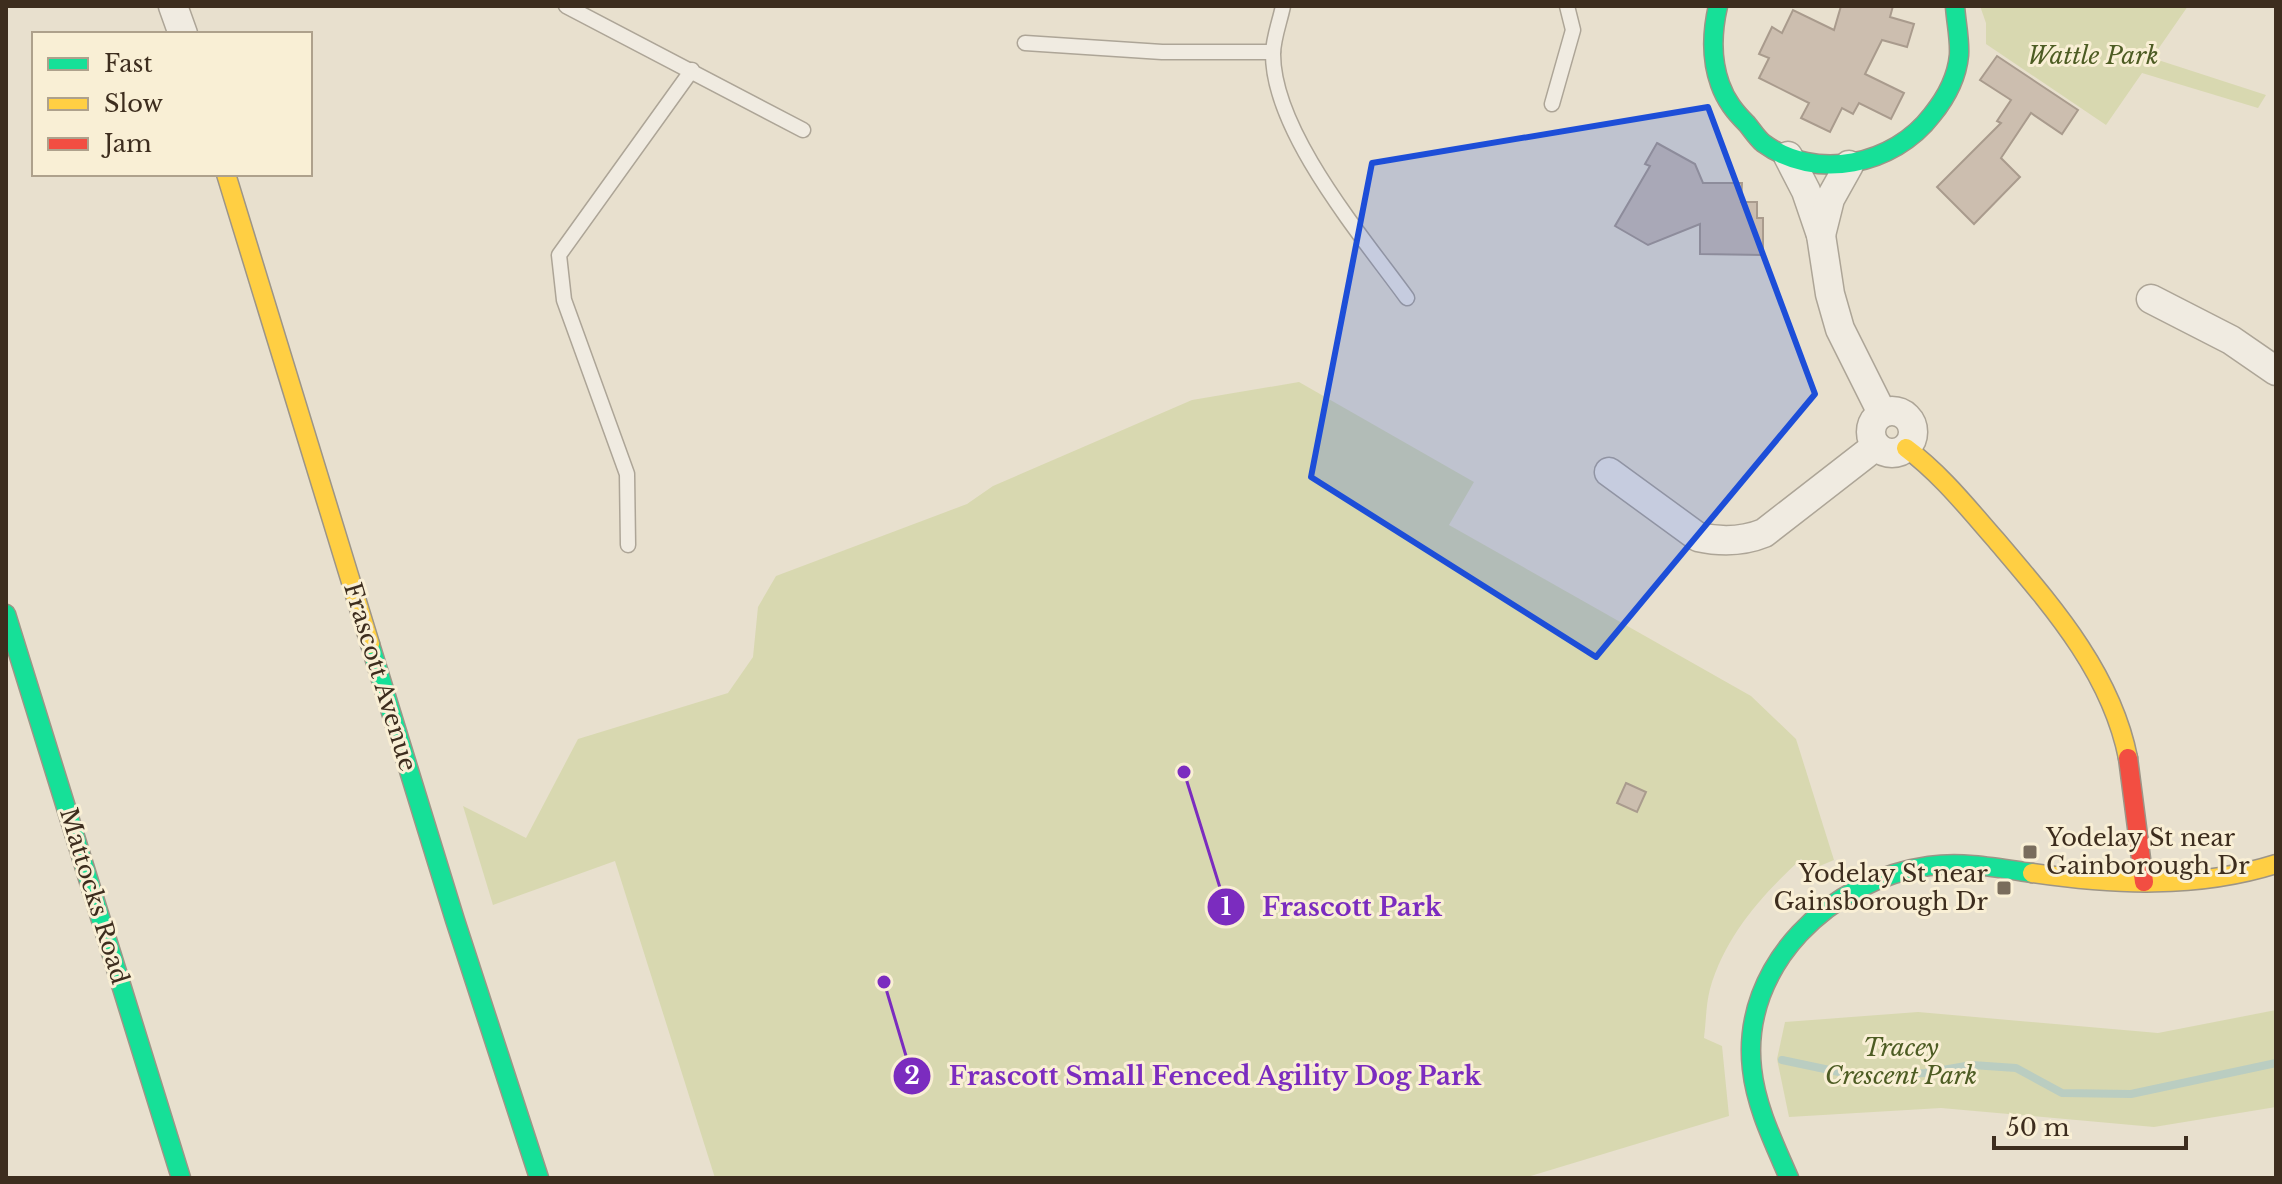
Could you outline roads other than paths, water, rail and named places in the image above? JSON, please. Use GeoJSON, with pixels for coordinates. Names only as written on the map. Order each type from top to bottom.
{"type":"FeatureCollection","features":[{"type":"Feature","properties":{"kind":"street"},"geometry":{"type":"LineString","coordinates":[[1718,6],[1712,36],[1713,53],[1727,101],[1759,140],[1788,156],[1818,165],[1849,165],[1879,158],[1906,144],[1939,111],[1953,84],[1960,53],[1961,38],[1955,6]]}},
{"type":"Feature","properties":{"kind":"street"},"geometry":{"type":"LineString","coordinates":[[1788,156],[1806,191],[1821,235],[1830,294],[1840,329],[1882,413]]}},
{"type":"Feature","properties":{"kind":"street"},"geometry":{"type":"LineString","coordinates":[[1821,235],[1830,199],[1849,165]]}},
{"type":"Feature","properties":{"kind":"street","name":"Frascott Avenue"},"geometry":{"type":"LineString","coordinates":[[227,176],[455,920],[539,1178]]}},
{"type":"Feature","properties":{"kind":"street"},"geometry":{"type":"LineString","coordinates":[[2151,299],[2231,340],[2276,371]]}},
{"type":"Feature","properties":{"kind":"street"},"geometry":{"type":"LineString","coordinates":[[1882,413],[1902,413],[1912,423],[1913,437],[1906,448],[1895,454],[1882,451],[1871,435],[1871,428],[1882,413]]}},
{"type":"Feature","properties":{"kind":"street"},"geometry":{"type":"LineString","coordinates":[[1609,472],[1698,537],[1714,541],[1749,539],[1764,533],[1876,446]]}},
{"type":"Feature","properties":{"kind":"street"},"geometry":{"type":"LineString","coordinates":[[1906,448],[1938,473],[2068,627],[2095,669],[2126,748],[2144,882]]}},
{"type":"Feature","properties":{"kind":"street","name":"Mattocks Road"},"geometry":{"type":"LineString","coordinates":[[6,614],[181,1178]]}},
{"type":"Feature","properties":{"kind":"street"},"geometry":{"type":"LineString","coordinates":[[1789,1178],[1754,1093],[1751,1041],[1762,992],[1778,961],[1790,941],[1832,902],[1872,879],[1892,872],[1957,864],[2064,877],[2144,882],[2211,880],[2276,864]]}},
{"type":"Feature","properties":{"kind":"lane"},"geometry":{"type":"LineString","coordinates":[[566,6],[585,10],[803,130]]}},
{"type":"Feature","properties":{"kind":"lane"},"geometry":{"type":"LineString","coordinates":[[1283,6],[1273,52],[1277,91],[1317,174],[1407,298]]}},
{"type":"Feature","properties":{"kind":"lane"},"geometry":{"type":"LineString","coordinates":[[1552,104],[1573,30],[1567,6]]}},
{"type":"Feature","properties":{"kind":"lane"},"geometry":{"type":"LineString","coordinates":[[1025,43],[1162,52],[1273,52]]}},
{"type":"Feature","properties":{"kind":"lane"},"geometry":{"type":"LineString","coordinates":[[628,545],[627,474],[564,300],[559,255],[692,70]]}},
{"type":"Feature","properties":{"kind":"waterway"},"geometry":{"type":"LineString","coordinates":[[1782,1060],[1858,1076],[1925,1073],[1972,1065],[2016,1068],[2062,1093],[2131,1094],[2276,1063]]}},
{"type":"Feature","properties":{"kind":"place","name":"Frascott Park"},"geometry":{"type":"Point","coordinates":[1184,772]}},
{"type":"Feature","properties":{"kind":"place","name":"Yodelay St near Gainborough Dr"},"geometry":{"type":"Point","coordinates":[2030,852]}},
{"type":"Feature","properties":{"kind":"place","name":"Yodelay St near Gainsborough Dr"},"geometry":{"type":"Point","coordinates":[2004,888]}},
{"type":"Feature","properties":{"kind":"place","name":"Frascott Small Fenced Agility Dog Park"},"geometry":{"type":"Point","coordinates":[884,982]}},
{"type":"Feature","properties":{"kind":"park label","name":"Wattle Park"},"geometry":{"type":"Point","coordinates":[2093,56]}},
{"type":"Feature","properties":{"kind":"park label","name":"Tracey Crescent Park"},"geometry":{"type":"Point","coordinates":[1901,1062]}}]}
